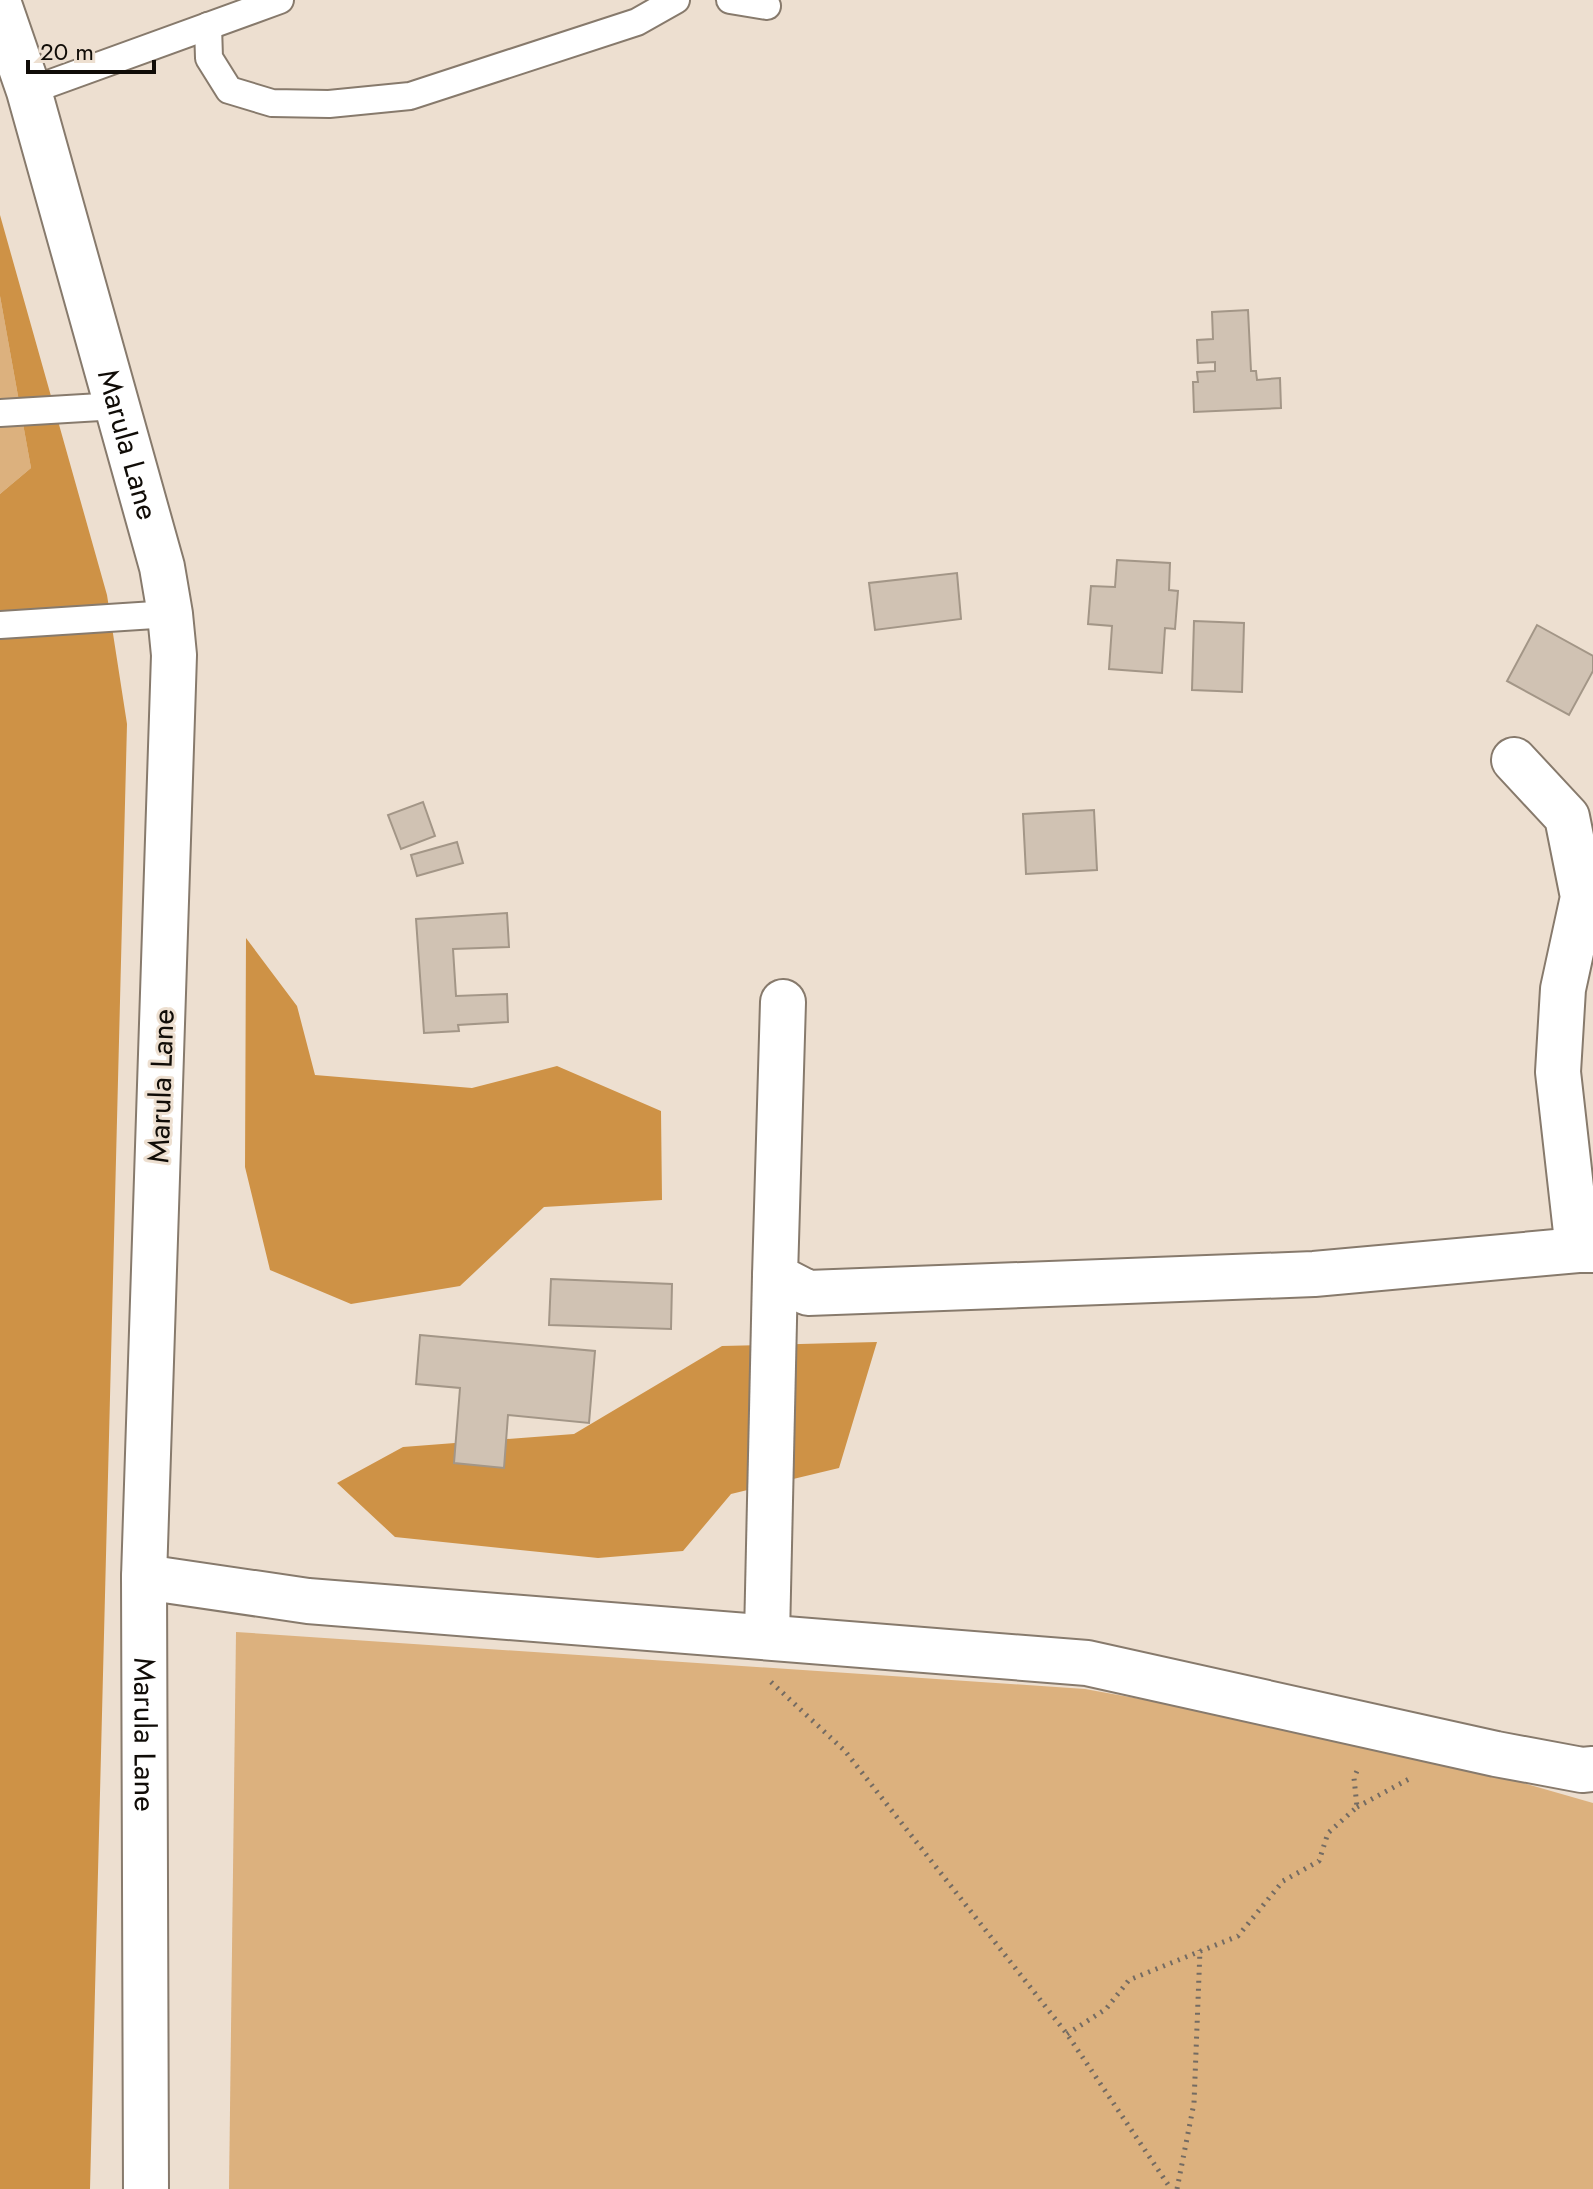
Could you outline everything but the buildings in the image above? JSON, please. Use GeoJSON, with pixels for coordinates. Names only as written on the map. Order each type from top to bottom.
{"type":"FeatureCollection","features":[{"type":"Feature","properties":{"kind":"street","name":"Marula Lane"},"geometry":{"type":"LineString","coordinates":[[0,7],[29,91],[162,567],[174,655],[144,1577],[146,2189]]}},
{"type":"Feature","properties":{"kind":"street"},"geometry":{"type":"LineString","coordinates":[[775,1276],[808,1293],[1314,1274],[1586,1250],[1558,1072],[1563,989],[1583,897],[1567,817],[1514,760]]}},
{"type":"Feature","properties":{"kind":"street"},"geometry":{"type":"LineString","coordinates":[[767,1636],[783,1002]]}},
{"type":"Feature","properties":{"kind":"street"},"geometry":{"type":"LineString","coordinates":[[144,1577],[308,1601],[1087,1663],[1511,1757],[1582,1770],[1593,1769]]}},
{"type":"Feature","properties":{"kind":"lane"},"geometry":{"type":"LineString","coordinates":[[29,91],[280,0]]}},
{"type":"Feature","properties":{"kind":"lane"},"geometry":{"type":"LineString","coordinates":[[208,26],[209,58],[229,90],[272,103],[329,104],[410,96],[637,22],[676,0]]}},
{"type":"Feature","properties":{"kind":"lane"},"geometry":{"type":"LineString","coordinates":[[730,0],[767,6]]}},
{"type":"Feature","properties":{"kind":"lane"},"geometry":{"type":"LineString","coordinates":[[0,413],[117,406]]}},
{"type":"Feature","properties":{"kind":"lane"},"geometry":{"type":"LineString","coordinates":[[0,625],[170,614]]}},
{"type":"Feature","properties":{"kind":"path"},"geometry":{"type":"LineString","coordinates":[[718,1632],[845,1751],[1067,2034],[1174,2189]]}},
{"type":"Feature","properties":{"kind":"path"},"geometry":{"type":"LineString","coordinates":[[1067,2034],[1106,2009],[1129,1980],[1238,1936],[1283,1881],[1319,1861],[1328,1833],[1357,1807],[1354,1778],[1375,1727]]}},
{"type":"Feature","properties":{"kind":"path"},"geometry":{"type":"LineString","coordinates":[[1174,2189],[1194,2103],[1200,1950]]}},
{"type":"Feature","properties":{"kind":"shaded area"},"geometry":{"type":"Polygon","coordinates":[[[0,215],[107,595],[127,724],[90,2189],[0,2189],[0,494],[31,468],[0,296],[0,215]]]}},
{"type":"Feature","properties":{"kind":"shaded area"},"geometry":{"type":"Polygon","coordinates":[[[0,296],[31,468],[0,494],[0,296]]]}},
{"type":"Feature","properties":{"kind":"shaded area"},"geometry":{"type":"Polygon","coordinates":[[[246,938],[297,1006],[315,1075],[472,1088],[557,1066],[661,1111],[662,1200],[544,1207],[460,1286],[351,1304],[270,1270],[245,1167],[246,938]]]}},
{"type":"Feature","properties":{"kind":"shaded area"},"geometry":{"type":"Polygon","coordinates":[[[877,1342],[839,1468],[731,1494],[683,1551],[598,1558],[395,1537],[337,1483],[403,1447],[574,1434],[722,1346],[877,1342]]]}},
{"type":"Feature","properties":{"kind":"shaded area"},"geometry":{"type":"Polygon","coordinates":[[[236,1632],[1085,1689],[1384,1743],[1593,1803],[1593,2189],[229,2189],[236,1632]]]}}]}
